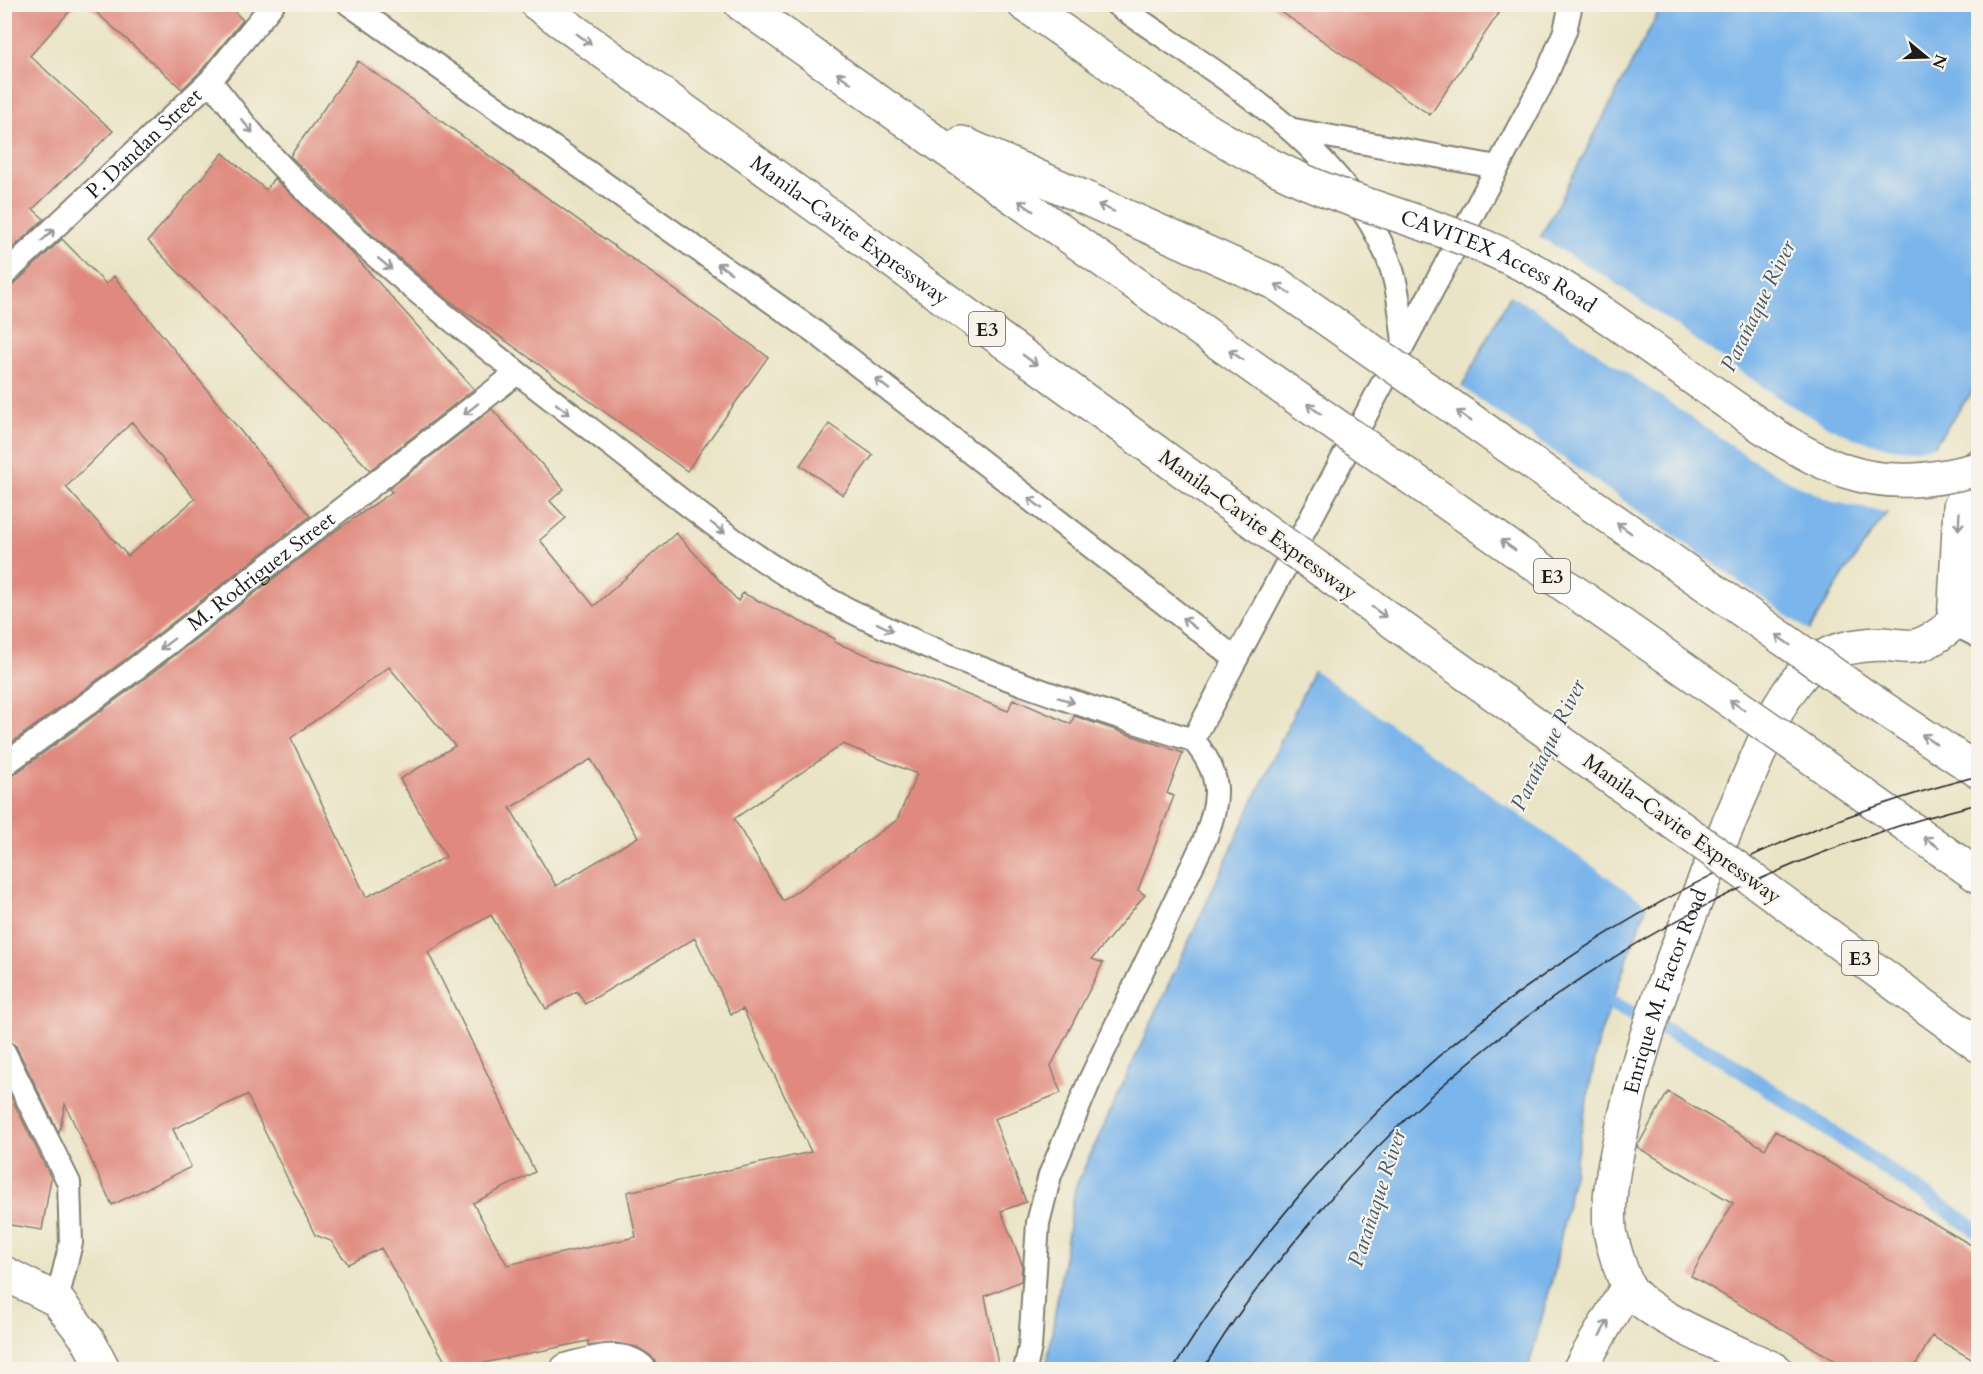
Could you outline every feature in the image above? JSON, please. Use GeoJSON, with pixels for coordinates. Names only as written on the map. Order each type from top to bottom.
{"type":"FeatureCollection","features":[{"type":"Feature","properties":{"kind":"main road","name":"Manila–Cavite Expressway"},"geometry":{"type":"LineString","coordinates":[[537,4],[1978,1045]]}},
{"type":"Feature","properties":{"kind":"main road","name":"E3"},"geometry":{"type":"LineString","coordinates":[[741,4],[891,112],[1978,876]]}},
{"type":"Feature","properties":{"kind":"main road","name":"CAVITEX Access Road"},"geometry":{"type":"LineString","coordinates":[[1024,4],[1186,117],[1248,156],[1282,172],[1468,240],[1549,279],[1765,429],[1810,455],[1845,471],[1885,480],[1919,481],[1978,468]]}},
{"type":"Feature","properties":{"kind":"main road"},"geometry":{"type":"LineString","coordinates":[[891,112],[1277,284],[1866,697],[1978,771]]}},
{"type":"Feature","properties":{"kind":"main road"},"geometry":{"type":"LineString","coordinates":[[1966,630],[1960,507],[1978,468]]}},
{"type":"Feature","properties":{"kind":"main road","name":"Enrique M. Factor Road"},"geometry":{"type":"LineString","coordinates":[[1768,1368],[1650,1310],[1628,1286],[1610,1230],[1614,1166],[1631,1091],[1663,985],[1778,709],[1797,677],[1810,664],[1841,648],[1881,644],[1920,645],[1966,630],[1978,596]]}},
{"type":"Feature","properties":{"kind":"main road"},"geometry":{"type":"LineString","coordinates":[[1741,872],[1978,1019]]}},
{"type":"Feature","properties":{"kind":"main road"},"geometry":{"type":"LineString","coordinates":[[4,1273],[57,1300],[88,1340],[104,1370]]}},
{"type":"Feature","properties":{"kind":"main road"},"geometry":{"type":"LineString","coordinates":[[1580,1370],[1628,1286]]}},
{"type":"Feature","properties":{"kind":"main road"},"geometry":{"type":"LineString","coordinates":[[567,1370],[605,1360],[634,1365],[639,1370]]}},
{"type":"Feature","properties":{"kind":"lane","name":"P. Dandan Street"},"geometry":{"type":"LineString","coordinates":[[4,274],[210,81],[273,4]]}},
{"type":"Feature","properties":{"kind":"lane"},"geometry":{"type":"LineString","coordinates":[[349,4],[815,332],[1236,659]]}},
{"type":"Feature","properties":{"kind":"lane"},"geometry":{"type":"LineString","coordinates":[[1116,4],[1294,130],[1321,156],[1368,220],[1387,256],[1397,292],[1404,341]]}},
{"type":"Feature","properties":{"kind":"lane"},"geometry":{"type":"LineString","coordinates":[[1193,740],[1545,78],[1565,31],[1571,4]]}},
{"type":"Feature","properties":{"kind":"lane"},"geometry":{"type":"LineString","coordinates":[[210,81],[282,167],[365,247],[517,373],[725,533],[819,595],[924,647],[1026,687],[1193,740],[1208,757],[1217,781],[1216,809],[1205,839],[1090,1080],[1050,1175],[1038,1222],[1029,1347],[1025,1370]]}},
{"type":"Feature","properties":{"kind":"lane"},"geometry":{"type":"LineString","coordinates":[[1294,130],[1497,167]]}},
{"type":"Feature","properties":{"kind":"lane","name":"M. Rodriguez Street"},"geometry":{"type":"LineString","coordinates":[[4,765],[150,658],[517,373]]}},
{"type":"Feature","properties":{"kind":"lane"},"geometry":{"type":"LineString","coordinates":[[4,1052],[69,1184],[71,1242],[57,1300]]}},
{"type":"Feature","properties":{"kind":"water","name":"Parañaque River"},"geometry":{"type":"Polygon","coordinates":[[[1658,5],[1978,5],[1978,383],[1844,574],[1655,882],[1599,1038],[1554,1273],[1528,1369],[1046,1370],[1075,1188],[1316,665],[1657,15],[1658,5]]]}},
{"type":"Feature","properties":{"kind":"pier"},"geometry":{"type":"Polygon","coordinates":[[[1538,236],[1606,277],[1783,401],[1825,425],[1856,439],[1891,448],[1917,449],[1938,445],[1890,513],[1834,502],[1795,484],[1748,457],[1532,307],[1507,294],[1538,236]]]}},
{"type":"Feature","properties":{"kind":"pier"},"geometry":{"type":"Polygon","coordinates":[[[1459,385],[1811,632],[1658,883],[1649,906],[1311,668],[1459,385]]]}},
{"type":"Feature","properties":{"kind":"building"},"geometry":{"type":"Polygon","coordinates":[[[4,4],[76,4],[30,56],[113,131],[33,209],[44,219],[4,256],[4,4]]]}},
{"type":"Feature","properties":{"kind":"building"},"geometry":{"type":"Polygon","coordinates":[[[87,4],[226,4],[243,20],[200,72],[182,89],[87,4]]]}},
{"type":"Feature","properties":{"kind":"building"},"geometry":{"type":"Polygon","coordinates":[[[1270,4],[1505,4],[1430,115],[1270,4]]]}},
{"type":"Feature","properties":{"kind":"building"},"geometry":{"type":"Polygon","coordinates":[[[358,61],[768,357],[687,471],[442,295],[370,233],[290,156],[358,61]]]}},
{"type":"Feature","properties":{"kind":"building"},"geometry":{"type":"Polygon","coordinates":[[[223,153],[266,190],[274,178],[351,252],[474,389],[370,470],[148,241],[223,153]]]}},
{"type":"Feature","properties":{"kind":"building"},"geometry":{"type":"Polygon","coordinates":[[[62,239],[106,284],[114,276],[310,516],[123,661],[4,748],[4,288],[13,285],[62,239]],[[132,422],[66,487],[128,556],[195,499],[132,422]]]}},
{"type":"Feature","properties":{"kind":"building"},"geometry":{"type":"Polygon","coordinates":[[[492,409],[564,489],[550,501],[566,518],[540,540],[594,606],[676,533],[738,601],[743,593],[835,639],[834,642],[1008,711],[1013,699],[1071,724],[1074,716],[1183,753],[1167,793],[1174,796],[1138,890],[1145,895],[1092,959],[1103,963],[1051,1066],[1061,1093],[994,1119],[1026,1202],[1001,1211],[1022,1264],[1021,1281],[985,1296],[999,1370],[658,1370],[650,1355],[637,1347],[615,1343],[588,1346],[588,1341],[450,1370],[381,1248],[348,1264],[331,1241],[315,1235],[247,1095],[173,1129],[191,1167],[112,1205],[65,1104],[59,1133],[16,1046],[4,1039],[4,778],[12,776],[139,683],[327,537],[392,492],[389,489],[492,409]],[[389,667],[291,738],[366,897],[446,857],[400,779],[455,746],[389,667]],[[843,744],[734,819],[783,901],[897,820],[917,774],[843,744]],[[591,759],[510,808],[556,886],[638,837],[591,759]],[[491,915],[428,952],[535,1172],[473,1203],[507,1265],[636,1237],[627,1192],[811,1152],[743,1009],[731,1014],[695,938],[585,1004],[577,991],[546,1009],[491,915]]]}},
{"type":"Feature","properties":{"kind":"building"},"geometry":{"type":"Polygon","coordinates":[[[829,424],[873,455],[843,495],[800,465],[829,424]]]}},
{"type":"Feature","properties":{"kind":"building"},"geometry":{"type":"Polygon","coordinates":[[[4,1083],[51,1178],[42,1230],[4,1224],[4,1083]]]}},
{"type":"Feature","properties":{"kind":"building"},"geometry":{"type":"Polygon","coordinates":[[[1668,1092],[1765,1149],[1775,1131],[1978,1249],[1978,1363],[1932,1336],[1913,1370],[1851,1370],[1691,1276],[1733,1203],[1637,1147],[1668,1092]]]}},
{"type":"Feature","properties":{"kind":"waterway"},"geometry":{"type":"LineString","coordinates":[[1611,1003],[1721,1057],[1978,1231]]}},
{"type":"Feature","properties":{"kind":"tram line"},"geometry":{"type":"LineString","coordinates":[[1173,1370],[1234,1278],[1274,1226],[1344,1146],[1421,1072],[1503,1005],[1590,944],[1681,891],[1777,845],[1876,807],[1978,776]]}},
{"type":"Feature","properties":{"kind":"tram line"},"geometry":{"type":"LineString","coordinates":[[1203,1370],[1258,1287],[1363,1163],[1437,1091],[1516,1025],[1600,966],[1689,914],[1782,869],[1879,833],[1978,804]]}}]}
